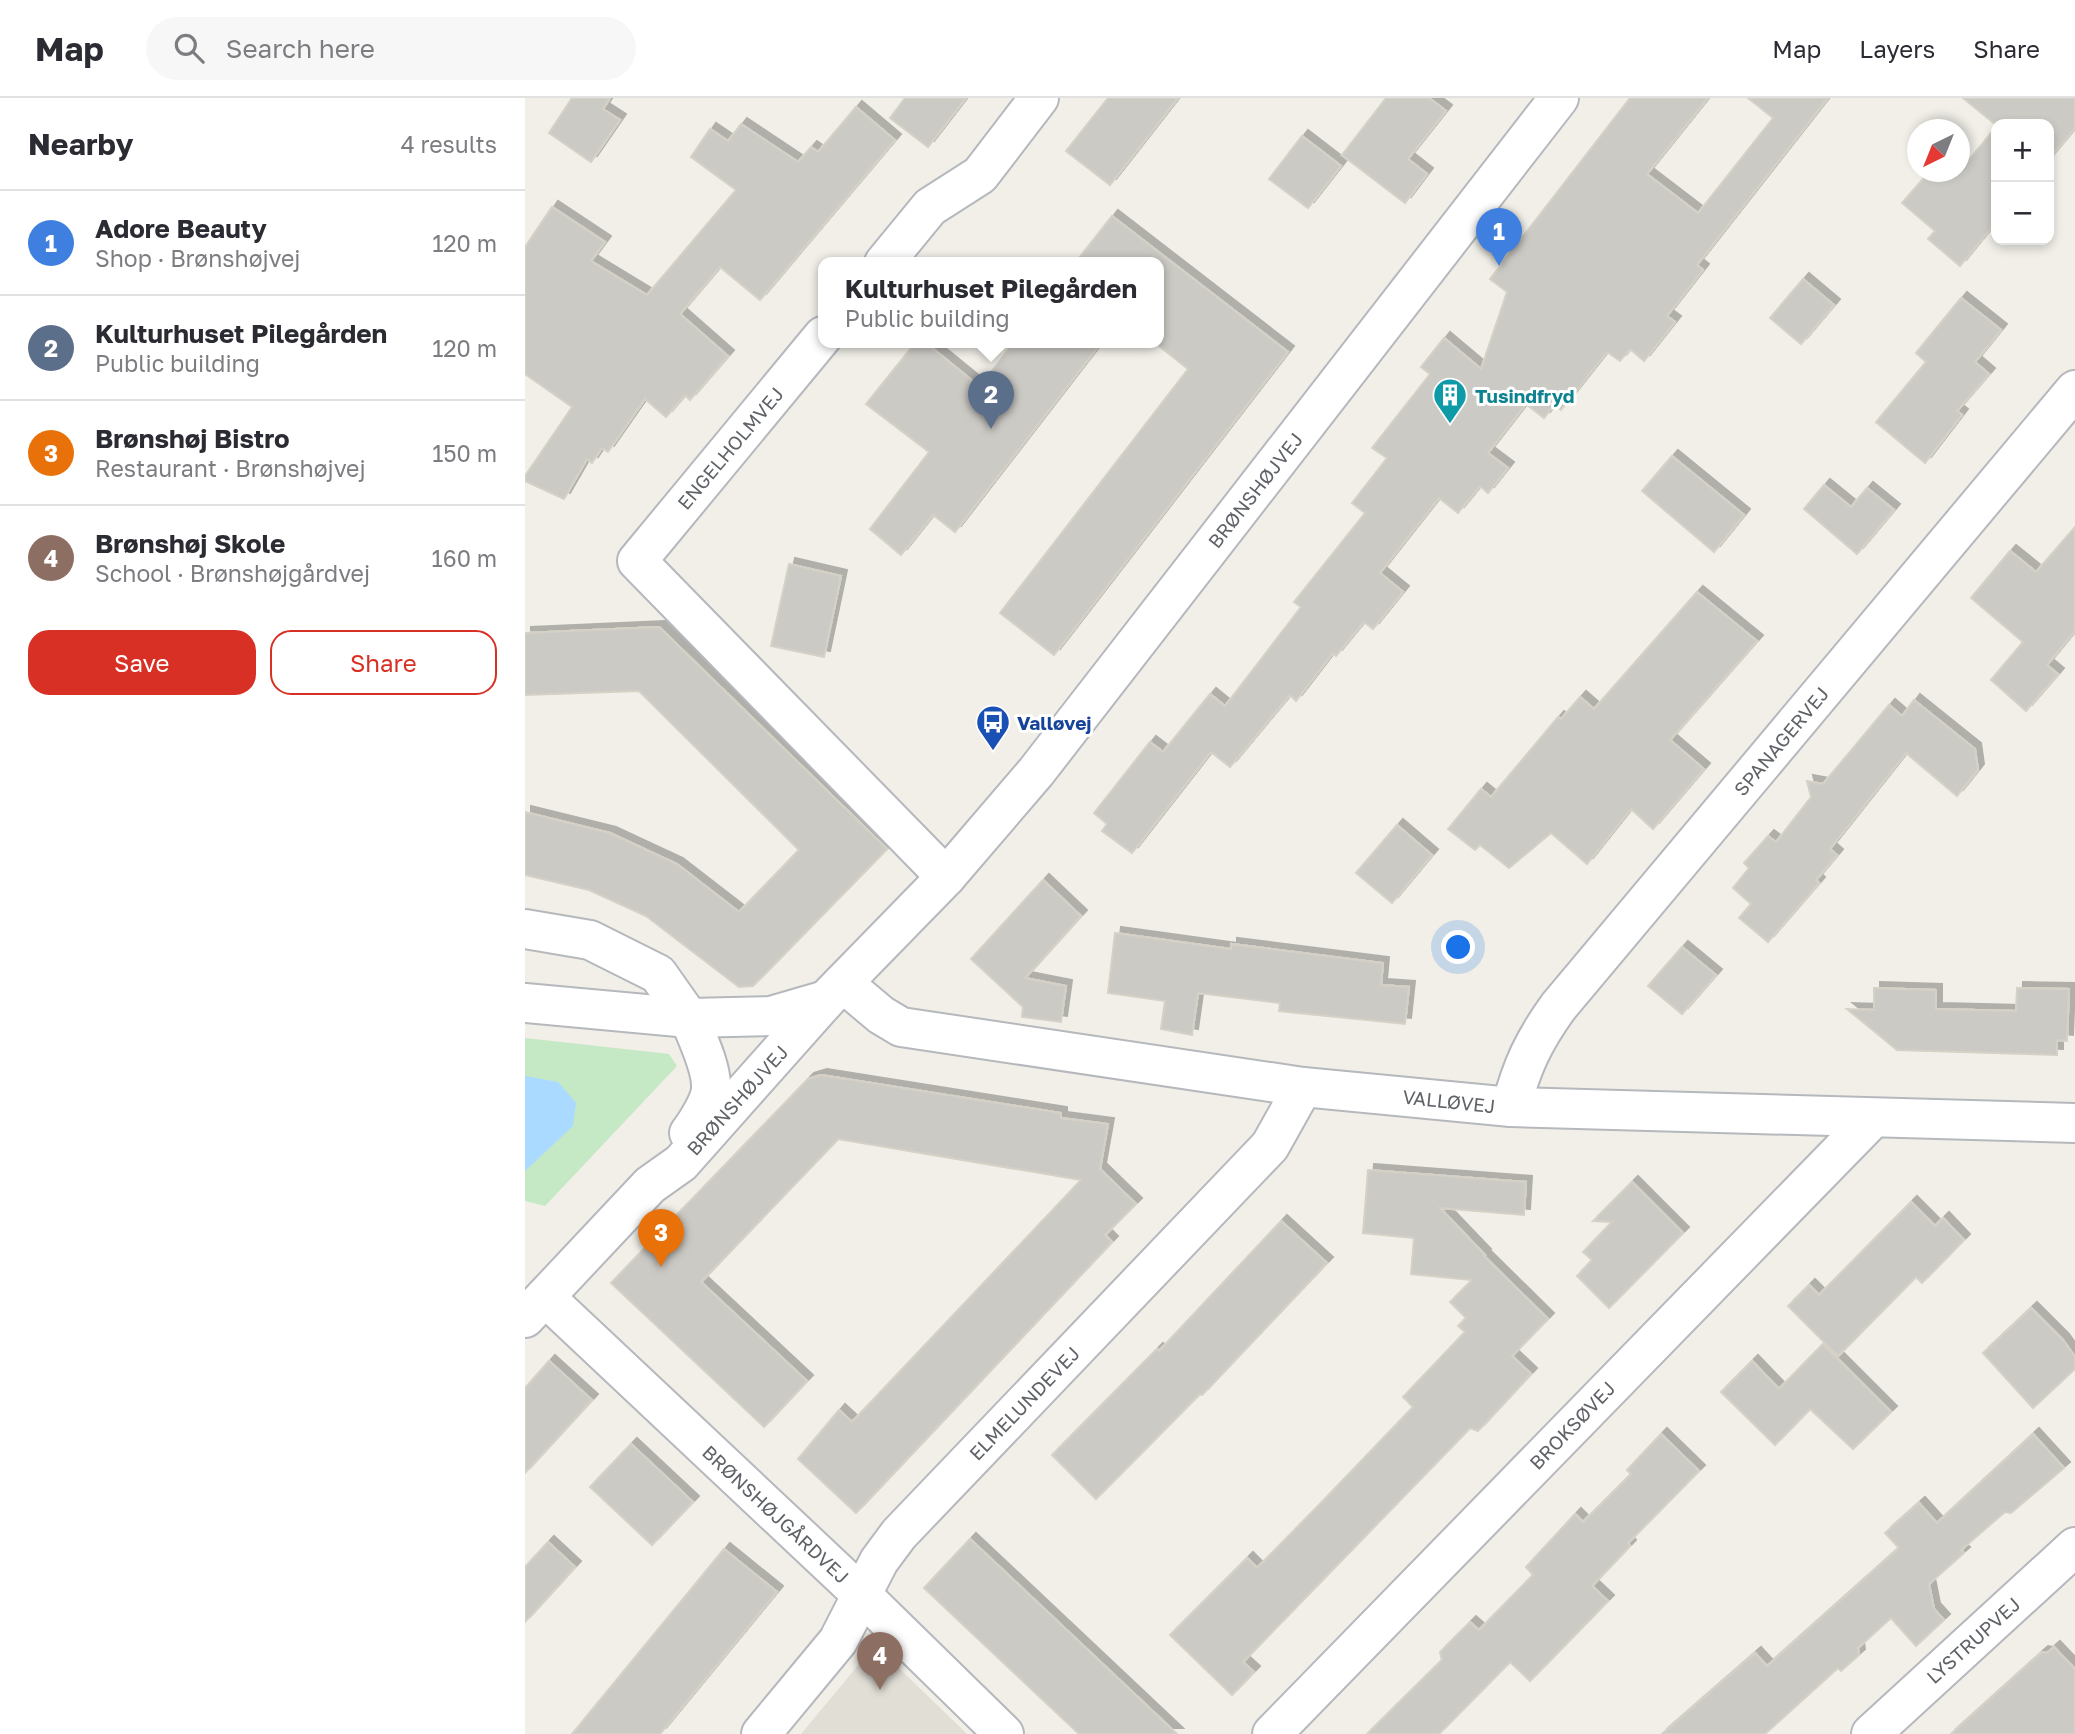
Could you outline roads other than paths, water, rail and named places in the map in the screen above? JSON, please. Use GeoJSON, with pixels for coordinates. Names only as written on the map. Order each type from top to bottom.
{"type":"FeatureCollection","features":[{"type":"Feature","properties":{"kind":"street"},"geometry":{"type":"LineString","coordinates":[[889,257],[930,207],[981,175],[1039,98]]}},
{"type":"Feature","properties":{"kind":"street","name":"BRØNSHØJVEJ"},"geometry":{"type":"LineString","coordinates":[[535,1307],[650,1185],[681,1164],[834,992],[946,877],[1036,772],[1559,98]]}},
{"type":"Feature","properties":{"kind":"street","name":"ENGELHOLMVEJ"},"geometry":{"type":"LineString","coordinates":[[818,342],[637,561],[946,877]]}},
{"type":"Feature","properties":{"kind":"street","name":"SPANAGERVEJ"},"geometry":{"type":"LineString","coordinates":[[1511,1107],[1521,1070],[1537,1036],[1558,1007],[2075,390]]}},
{"type":"Feature","properties":{"kind":"street"},"geometry":{"type":"LineString","coordinates":[[525,929],[590,940],[658,974],[689,1018],[704,1054],[712,1089],[698,1122],[650,1185]]}},
{"type":"Feature","properties":{"kind":"street"},"geometry":{"type":"LineString","coordinates":[[525,1003],[689,1018],[771,1016],[834,992]]}},
{"type":"Feature","properties":{"kind":"street","name":"VALLØVEJ"},"geometry":{"type":"LineString","coordinates":[[834,992],[901,1027],[1303,1087],[1511,1107],[2075,1123]]}},
{"type":"Feature","properties":{"kind":"street","name":"ELMELUNDEVEJ"},"geometry":{"type":"LineString","coordinates":[[761,1734],[838,1641],[879,1562],[899,1534],[1270,1146],[1303,1087]]}},
{"type":"Feature","properties":{"kind":"street","name":"BROKSØVEJ"},"geometry":{"type":"LineString","coordinates":[[1272,1734],[1873,1118]]}},
{"type":"Feature","properties":{"kind":"street","name":"BRØNSHØJGÅRDVEJ"},"geometry":{"type":"LineString","coordinates":[[535,1307],[863,1596],[1004,1734]]}},
{"type":"Feature","properties":{"kind":"street","name":"LYSTRUPVEJ"},"geometry":{"type":"LineString","coordinates":[[1871,1734],[2075,1547]]}},
{"type":"Feature","properties":{"kind":"water"},"geometry":{"type":"Polygon","coordinates":[[[525,1076],[558,1082],[576,1103],[573,1126],[525,1171],[525,1076]]]}},
{"type":"Feature","properties":{"kind":"place","name":"Adore Beauty"},"geometry":{"type":"Point","coordinates":[1499,266]}},
{"type":"Feature","properties":{"kind":"place","name":"Tusindfryd"},"geometry":{"type":"Point","coordinates":[1450,425]}},
{"type":"Feature","properties":{"kind":"place","name":"Kulturhuset Pilegården"},"geometry":{"type":"Point","coordinates":[991,429]}},
{"type":"Feature","properties":{"kind":"place","name":"Valløvej"},"geometry":{"type":"Point","coordinates":[993,752]}},
{"type":"Feature","properties":{"kind":"place","name":"Brønshøj Bistro"},"geometry":{"type":"Point","coordinates":[661,1267]}},
{"type":"Feature","properties":{"kind":"place","name":"Brønshøj Skole"},"geometry":{"type":"Point","coordinates":[880,1690]}}]}
